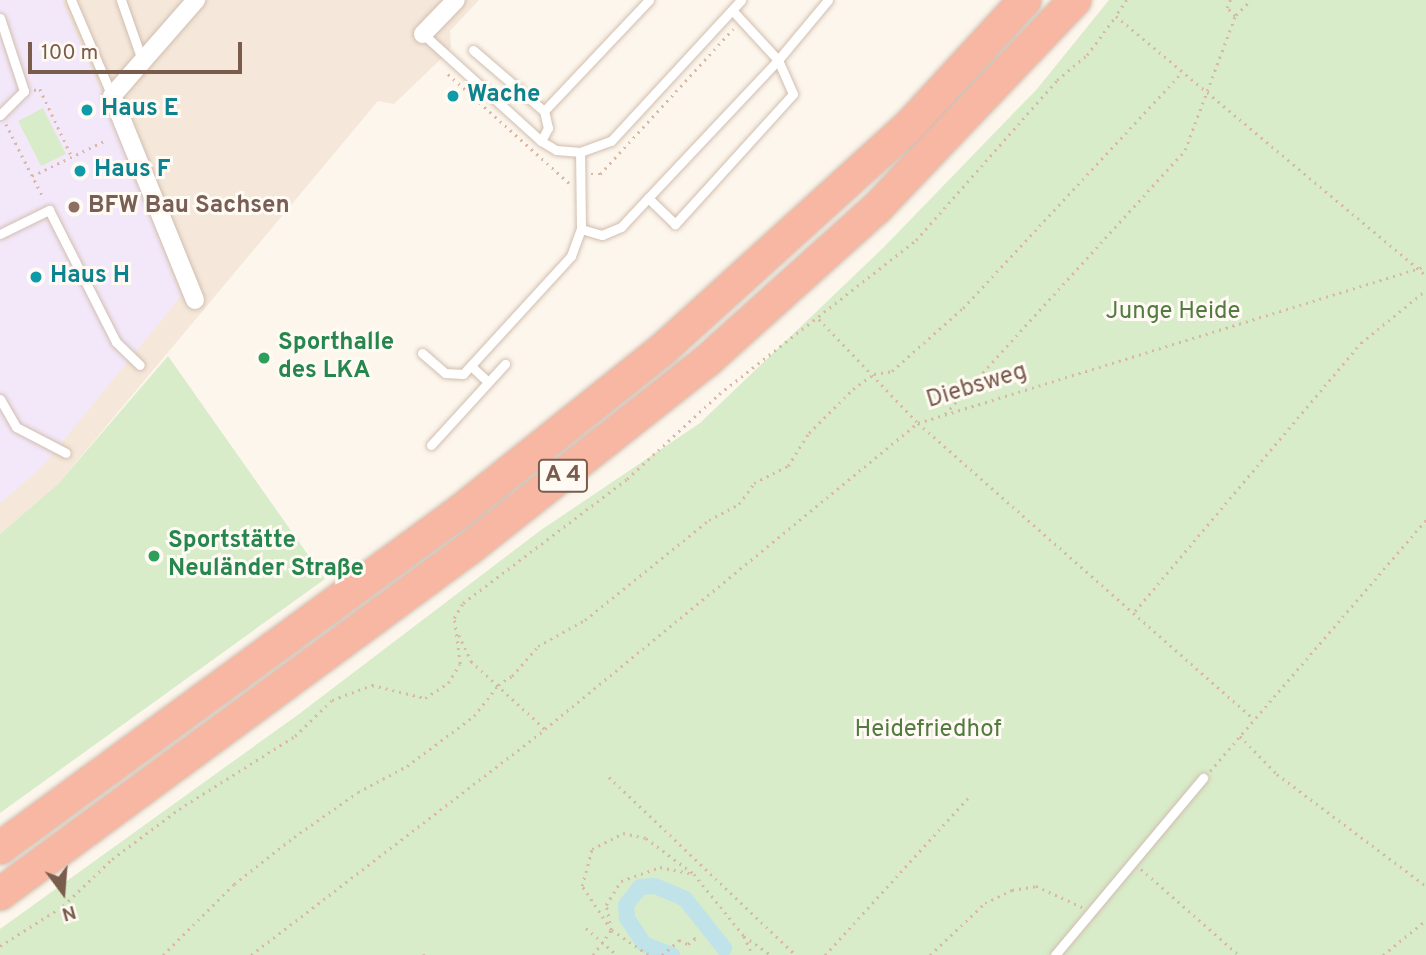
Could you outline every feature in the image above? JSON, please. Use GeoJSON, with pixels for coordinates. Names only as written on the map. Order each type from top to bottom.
{"type":"FeatureCollection","features":[{"type":"Feature","properties":{"kind":"highway","name":"A 4"},"geometry":{"type":"LineString","coordinates":[[0,894],[470,548],[708,360],[887,199],[1075,0]]}},
{"type":"Feature","properties":{"kind":"highway","name":"A 4"},"geometry":{"type":"LineString","coordinates":[[0,848],[459,512],[662,351],[861,172],[1023,1]]}},
{"type":"Feature","properties":{"kind":"street"},"geometry":{"type":"LineString","coordinates":[[195,300],[111,96],[197,0]]}},
{"type":"Feature","properties":{"kind":"street"},"geometry":{"type":"LineString","coordinates":[[423,34],[456,0]]}},
{"type":"Feature","properties":{"kind":"lane"},"geometry":{"type":"LineString","coordinates":[[71,0],[111,96]]}},
{"type":"Feature","properties":{"kind":"lane"},"geometry":{"type":"LineString","coordinates":[[121,0],[142,60]]}},
{"type":"Feature","properties":{"kind":"lane"},"geometry":{"type":"LineString","coordinates":[[544,111],[649,0]]}},
{"type":"Feature","properties":{"kind":"lane"},"geometry":{"type":"LineString","coordinates":[[423,34],[541,141],[556,149],[580,152],[611,141],[741,0]]}},
{"type":"Feature","properties":{"kind":"lane"},"geometry":{"type":"LineString","coordinates":[[581,229],[612,233],[778,60],[828,0]]}},
{"type":"Feature","properties":{"kind":"lane"},"geometry":{"type":"LineString","coordinates":[[648,198],[675,224],[793,94],[778,60],[732,10]]}},
{"type":"Feature","properties":{"kind":"lane"},"geometry":{"type":"LineString","coordinates":[[0,18],[24,91],[1,115]]}},
{"type":"Feature","properties":{"kind":"lane"},"geometry":{"type":"LineString","coordinates":[[472,50],[544,111],[548,128],[541,141]]}},
{"type":"Feature","properties":{"kind":"lane"},"geometry":{"type":"LineString","coordinates":[[422,353],[445,373],[463,374],[571,256],[581,229],[580,152]]}},
{"type":"Feature","properties":{"kind":"lane"},"geometry":{"type":"LineString","coordinates":[[0,234],[49,210],[116,342],[140,365]]}},
{"type":"Feature","properties":{"kind":"lane"},"geometry":{"type":"LineString","coordinates":[[431,445],[505,364]]}},
{"type":"Feature","properties":{"kind":"lane"},"geometry":{"type":"LineString","coordinates":[[471,366],[488,382]]}},
{"type":"Feature","properties":{"kind":"lane"},"geometry":{"type":"LineString","coordinates":[[0,399],[16,427],[66,453]]}},
{"type":"Feature","properties":{"kind":"lane"},"geometry":{"type":"LineString","coordinates":[[1055,955],[1203,779]]}},
{"type":"Feature","properties":{"kind":"path"},"geometry":{"type":"LineString","coordinates":[[0,946],[63,906],[112,859],[179,809],[295,736],[332,700],[372,685],[425,698],[447,683],[460,664],[454,618],[463,603],[627,479],[719,394],[795,331],[818,318],[916,240],[1057,80],[1087,55],[1126,0]]}},
{"type":"Feature","properties":{"kind":"path"},"geometry":{"type":"LineString","coordinates":[[1230,0],[1227,8],[1235,16]]}},
{"type":"Feature","properties":{"kind":"path"},"geometry":{"type":"LineString","coordinates":[[943,416],[1185,150],[1209,95],[1235,16],[1251,0]]}},
{"type":"Feature","properties":{"kind":"path"},"geometry":{"type":"LineString","coordinates":[[1116,16],[1426,275]]}},
{"type":"Feature","properties":{"kind":"path"},"geometry":{"type":"LineString","coordinates":[[580,174],[600,174],[741,20]]}},
{"type":"Feature","properties":{"kind":"path"},"geometry":{"type":"LineString","coordinates":[[163,955],[234,884],[294,837],[358,792],[407,766],[474,716],[498,684],[512,676],[538,646],[585,620],[709,520],[739,504],[754,483],[788,466],[810,433],[874,374],[892,370],[962,308],[1181,73]]}},
{"type":"Feature","properties":{"kind":"path"},"geometry":{"type":"LineString","coordinates":[[24,91],[40,89],[72,157]]}},
{"type":"Feature","properties":{"kind":"path"},"geometry":{"type":"LineString","coordinates":[[1,115],[49,210]]}},
{"type":"Feature","properties":{"kind":"path"},"geometry":{"type":"LineString","coordinates":[[32,176],[104,141]]}},
{"type":"Feature","properties":{"kind":"path","name":"Diebsweg"},"geometry":{"type":"LineString","coordinates":[[251,955],[545,729],[918,424],[1426,266]]}},
{"type":"Feature","properties":{"kind":"path"},"geometry":{"type":"LineString","coordinates":[[1135,611],[1361,343],[1426,290]]}},
{"type":"Feature","properties":{"kind":"path"},"geometry":{"type":"LineString","coordinates":[[818,318],[874,374],[918,424],[1135,611],[1254,719]]}},
{"type":"Feature","properties":{"kind":"path"},"geometry":{"type":"LineString","coordinates":[[1203,779],[1426,520]]}},
{"type":"Feature","properties":{"kind":"path"},"geometry":{"type":"LineString","coordinates":[[457,631],[471,661],[545,729]]}},
{"type":"Feature","properties":{"kind":"path"},"geometry":{"type":"LineString","coordinates":[[1240,736],[1277,774],[1426,886]]}},
{"type":"Feature","properties":{"kind":"path"},"geometry":{"type":"LineString","coordinates":[[609,777],[796,955]]}},
{"type":"Feature","properties":{"kind":"path"},"geometry":{"type":"LineString","coordinates":[[825,955],[968,798]]}},
{"type":"Feature","properties":{"kind":"path"},"geometry":{"type":"LineString","coordinates":[[648,955],[611,930],[586,898],[582,886],[592,849],[623,833],[646,838],[694,874],[744,936],[753,955]]}},
{"type":"Feature","properties":{"kind":"path"},"geometry":{"type":"LineString","coordinates":[[1133,862],[1239,955]]}},
{"type":"Feature","properties":{"kind":"path"},"geometry":{"type":"LineString","coordinates":[[593,955],[611,930],[606,905],[612,889],[621,881],[660,867],[694,874]]}},
{"type":"Feature","properties":{"kind":"path"},"geometry":{"type":"LineString","coordinates":[[930,955],[985,903],[1012,890],[1036,886],[1091,911]]}},
{"type":"Feature","properties":{"kind":"path"},"geometry":{"type":"LineString","coordinates":[[1383,955],[1426,920]]}},
{"type":"Feature","properties":{"kind":"path"},"geometry":{"type":"LineString","coordinates":[[586,928],[617,955]]}},
{"type":"Feature","properties":{"kind":"path"},"geometry":{"type":"LineString","coordinates":[[662,955],[679,940],[688,944],[695,939],[690,935]]}},
{"type":"Feature","properties":{"kind":"path"},"geometry":{"type":"LineString","coordinates":[[744,936],[771,955]]}},
{"type":"Feature","properties":{"kind":"shaded area"},"geometry":{"type":"Polygon","coordinates":[[[0,0],[479,0],[450,31],[451,47],[444,56],[394,104],[378,101],[58,484],[0,534],[0,0]]]}},
{"type":"Feature","properties":{"kind":"shaded area","name":"BFW Bau Sachsen"},"geometry":{"type":"Polygon","coordinates":[[[0,0],[62,0],[113,118],[181,296],[41,468],[0,503],[0,0]]]}},
{"type":"Feature","properties":{"kind":"green space","name":"Junge Heide"},"geometry":{"type":"Polygon","coordinates":[[[1109,0],[1426,0],[1426,955],[0,955],[0,929],[299,714],[541,530],[700,423],[884,247],[1037,89],[1109,0]]]}},
{"type":"Feature","properties":{"kind":"green space"},"geometry":{"type":"Polygon","coordinates":[[[43,108],[66,154],[41,166],[18,121],[43,108]]]}},
{"type":"Feature","properties":{"kind":"green space","name":"Sportstätte Neuländer Straße"},"geometry":{"type":"Polygon","coordinates":[[[168,356],[325,579],[0,813],[0,534],[58,484],[168,356]]]}},
{"type":"Feature","properties":{"kind":"waterway"},"geometry":{"type":"LineString","coordinates":[[672,955],[644,944],[627,918],[626,905],[640,887],[655,886],[685,899],[724,948]]}},
{"type":"Feature","properties":{"kind":"place","name":"Wache"},"geometry":{"type":"Point","coordinates":[453,96]}},
{"type":"Feature","properties":{"kind":"place","name":"Haus E"},"geometry":{"type":"Point","coordinates":[87,110]}},
{"type":"Feature","properties":{"kind":"place","name":"Haus F"},"geometry":{"type":"Point","coordinates":[80,171]}},
{"type":"Feature","properties":{"kind":"place","name":"BFW Bau Sachsen"},"geometry":{"type":"Point","coordinates":[74,207]}},
{"type":"Feature","properties":{"kind":"place","name":"Haus H"},"geometry":{"type":"Point","coordinates":[36,277]}},
{"type":"Feature","properties":{"kind":"place","name":"Sporthalle des LKA"},"geometry":{"type":"Point","coordinates":[264,358]}},
{"type":"Feature","properties":{"kind":"place","name":"Sportstätte Neuländer Straße"},"geometry":{"type":"Point","coordinates":[154,556]}},
{"type":"Feature","properties":{"kind":"park label","name":"Heidefriedhof"},"geometry":{"type":"Point","coordinates":[928,731]}}]}
